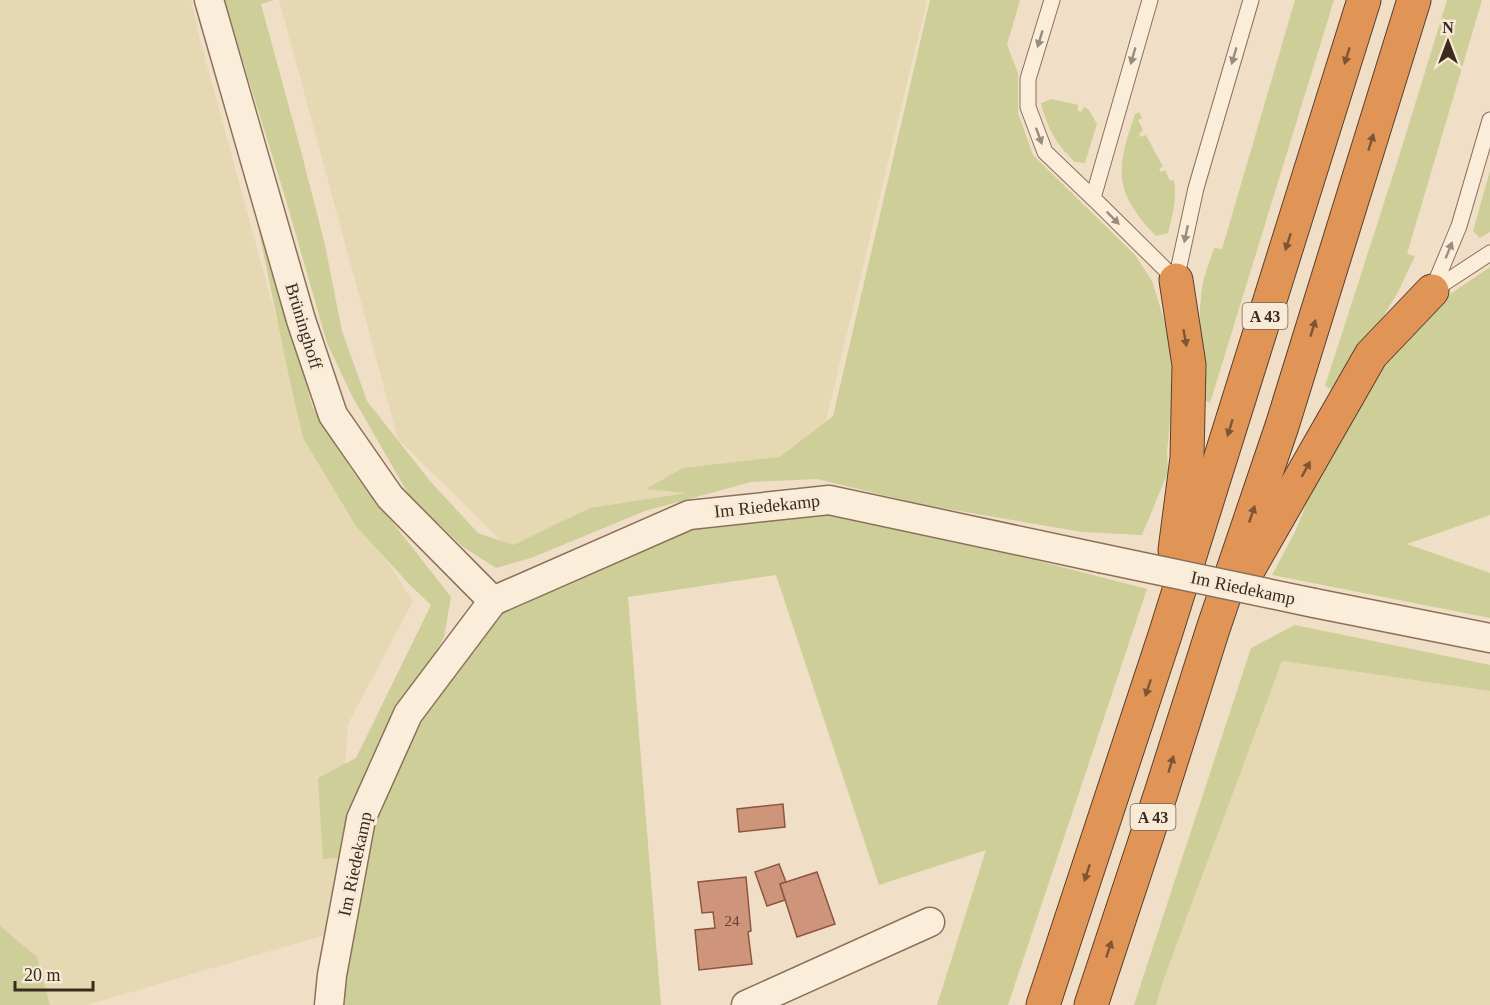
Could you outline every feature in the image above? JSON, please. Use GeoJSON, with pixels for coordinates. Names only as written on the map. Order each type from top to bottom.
{"type":"FeatureCollection","features":[{"type":"Feature","properties":{"kind":"highway","name":"A 43"},"geometry":{"type":"LineString","coordinates":[[1043,1005],[1166,632],[1364,0]]}},
{"type":"Feature","properties":{"kind":"highway","name":"A 43"},"geometry":{"type":"LineString","coordinates":[[1092,1005],[1282,426],[1414,0]]}},
{"type":"Feature","properties":{"kind":"highway"},"geometry":{"type":"LineString","coordinates":[[1166,632],[1187,458],[1189,365],[1176,280]]}},
{"type":"Feature","properties":{"kind":"highway"},"geometry":{"type":"LineString","coordinates":[[1214,629],[1371,355],[1432,291]]}},
{"type":"Feature","properties":{"kind":"street","name":"Brüninghoff"},"geometry":{"type":"LineString","coordinates":[[209,0],[301,320],[333,416],[390,497],[493,601]]}},
{"type":"Feature","properties":{"kind":"street","name":"Im Riedekamp"},"geometry":{"type":"LineString","coordinates":[[329,1005],[332,975],[361,819],[408,714],[493,601],[688,515],[829,500],[1490,638]]}},
{"type":"Feature","properties":{"kind":"street"},"geometry":{"type":"LineString","coordinates":[[746,1005],[930,922]]}},
{"type":"Feature","properties":{"kind":"lane"},"geometry":{"type":"LineString","coordinates":[[1052,0],[1028,79],[1028,107],[1045,152],[1176,280]]}},
{"type":"Feature","properties":{"kind":"lane"},"geometry":{"type":"LineString","coordinates":[[1093,198],[1150,0]]}},
{"type":"Feature","properties":{"kind":"lane"},"geometry":{"type":"LineString","coordinates":[[1176,280],[1196,188],[1251,0]]}},
{"type":"Feature","properties":{"kind":"lane"},"geometry":{"type":"LineString","coordinates":[[1432,291],[1459,226],[1490,120]]}},
{"type":"Feature","properties":{"kind":"lane"},"geometry":{"type":"LineString","coordinates":[[1432,291],[1490,253]]}},
{"type":"Feature","properties":{"kind":"shaded area"},"geometry":{"type":"Polygon","coordinates":[[[0,0],[191,0],[310,442],[413,601],[348,724],[335,932],[87,1005],[9,1005],[0,984],[0,0]]]}},
{"type":"Feature","properties":{"kind":"shaded area"},"geometry":{"type":"Polygon","coordinates":[[[279,0],[927,0],[818,454],[507,547],[398,439],[279,0]]]}},
{"type":"Feature","properties":{"kind":"shaded area"},"geometry":{"type":"Polygon","coordinates":[[[1282,661],[1490,691],[1490,1005],[1156,1005],[1282,661]]]}},
{"type":"Feature","properties":{"kind":"green space"},"geometry":{"type":"Polygon","coordinates":[[[224,0],[274,0],[261,4],[325,245],[342,331],[367,401],[430,481],[478,533],[513,545],[590,508],[687,493],[646,489],[683,468],[780,457],[833,416],[930,0],[1020,0],[1007,45],[1018,73],[1018,113],[1033,155],[1135,255],[1152,281],[1171,342],[1173,365],[1167,452],[1168,472],[1142,535],[1082,532],[924,505],[817,479],[751,482],[645,511],[531,558],[496,568],[463,547],[410,497],[352,396],[327,343],[286,200],[224,0]]]}},
{"type":"Feature","properties":{"kind":"green space"},"geometry":{"type":"Polygon","coordinates":[[[1295,0],[1334,0],[1210,403],[1205,400],[1200,344],[1203,283],[1214,248],[1222,249],[1295,0]]]}},
{"type":"Feature","properties":{"kind":"green space"},"geometry":{"type":"Polygon","coordinates":[[[1447,0],[1482,0],[1407,254],[1415,256],[1383,317],[1331,389],[1325,386],[1447,0]]]}},
{"type":"Feature","properties":{"kind":"green space"},"geometry":{"type":"Polygon","coordinates":[[[1052,99],[1079,105],[1077,110],[1081,112],[1084,107],[1089,110],[1097,124],[1085,163],[1075,162],[1057,142],[1049,128],[1041,103],[1052,99]]]}},
{"type":"Feature","properties":{"kind":"green space"},"geometry":{"type":"Polygon","coordinates":[[[1139,112],[1142,118],[1138,120],[1143,130],[1139,134],[1141,137],[1146,135],[1163,167],[1159,168],[1161,172],[1165,170],[1170,181],[1174,180],[1175,187],[1175,200],[1168,233],[1156,236],[1132,206],[1122,179],[1124,150],[1135,114],[1139,112]]]}},
{"type":"Feature","properties":{"kind":"green space"},"geometry":{"type":"Polygon","coordinates":[[[245,164],[285,299],[312,406],[351,469],[451,597],[444,637],[390,736],[347,857],[323,859],[318,778],[356,758],[431,605],[356,526],[303,438],[245,164]]]}},
{"type":"Feature","properties":{"kind":"green space"},"geometry":{"type":"Polygon","coordinates":[[[1490,171],[1490,232],[1480,238],[1473,231],[1490,171]]]}},
{"type":"Feature","properties":{"kind":"green space"},"geometry":{"type":"Polygon","coordinates":[[[1490,267],[1490,515],[1407,544],[1490,573],[1490,618],[1272,575],[1296,530],[1316,478],[1364,390],[1406,333],[1449,295],[1490,267]]]}},
{"type":"Feature","properties":{"kind":"green space"},"geometry":{"type":"Polygon","coordinates":[[[828,507],[1147,589],[1008,1005],[937,1005],[986,850],[879,885],[776,575],[628,597],[661,1005],[335,1005],[356,873],[413,716],[496,604],[688,522],[828,507]]]}},
{"type":"Feature","properties":{"kind":"green space"},"geometry":{"type":"Polygon","coordinates":[[[1295,625],[1490,665],[1490,691],[1282,661],[1156,1005],[1134,1005],[1251,648],[1295,625]]]}},
{"type":"Feature","properties":{"kind":"green space"},"geometry":{"type":"Polygon","coordinates":[[[0,926],[37,957],[50,1005],[0,1005],[0,926]]]}},
{"type":"Feature","properties":{"kind":"building"},"geometry":{"type":"Polygon","coordinates":[[[783,804],[785,827],[739,832],[737,809],[783,804]]]}},
{"type":"Feature","properties":{"kind":"building"},"geometry":{"type":"Polygon","coordinates":[[[779,864],[786,882],[780,884],[785,900],[767,906],[755,872],[779,864]]]}},
{"type":"Feature","properties":{"kind":"building"},"geometry":{"type":"Polygon","coordinates":[[[817,872],[835,924],[797,937],[780,884],[817,872]]]}},
{"type":"Feature","properties":{"kind":"building"},"geometry":{"type":"Polygon","coordinates":[[[746,877],[752,964],[699,970],[695,930],[715,928],[713,912],[702,913],[698,882],[746,877]]]}}]}
